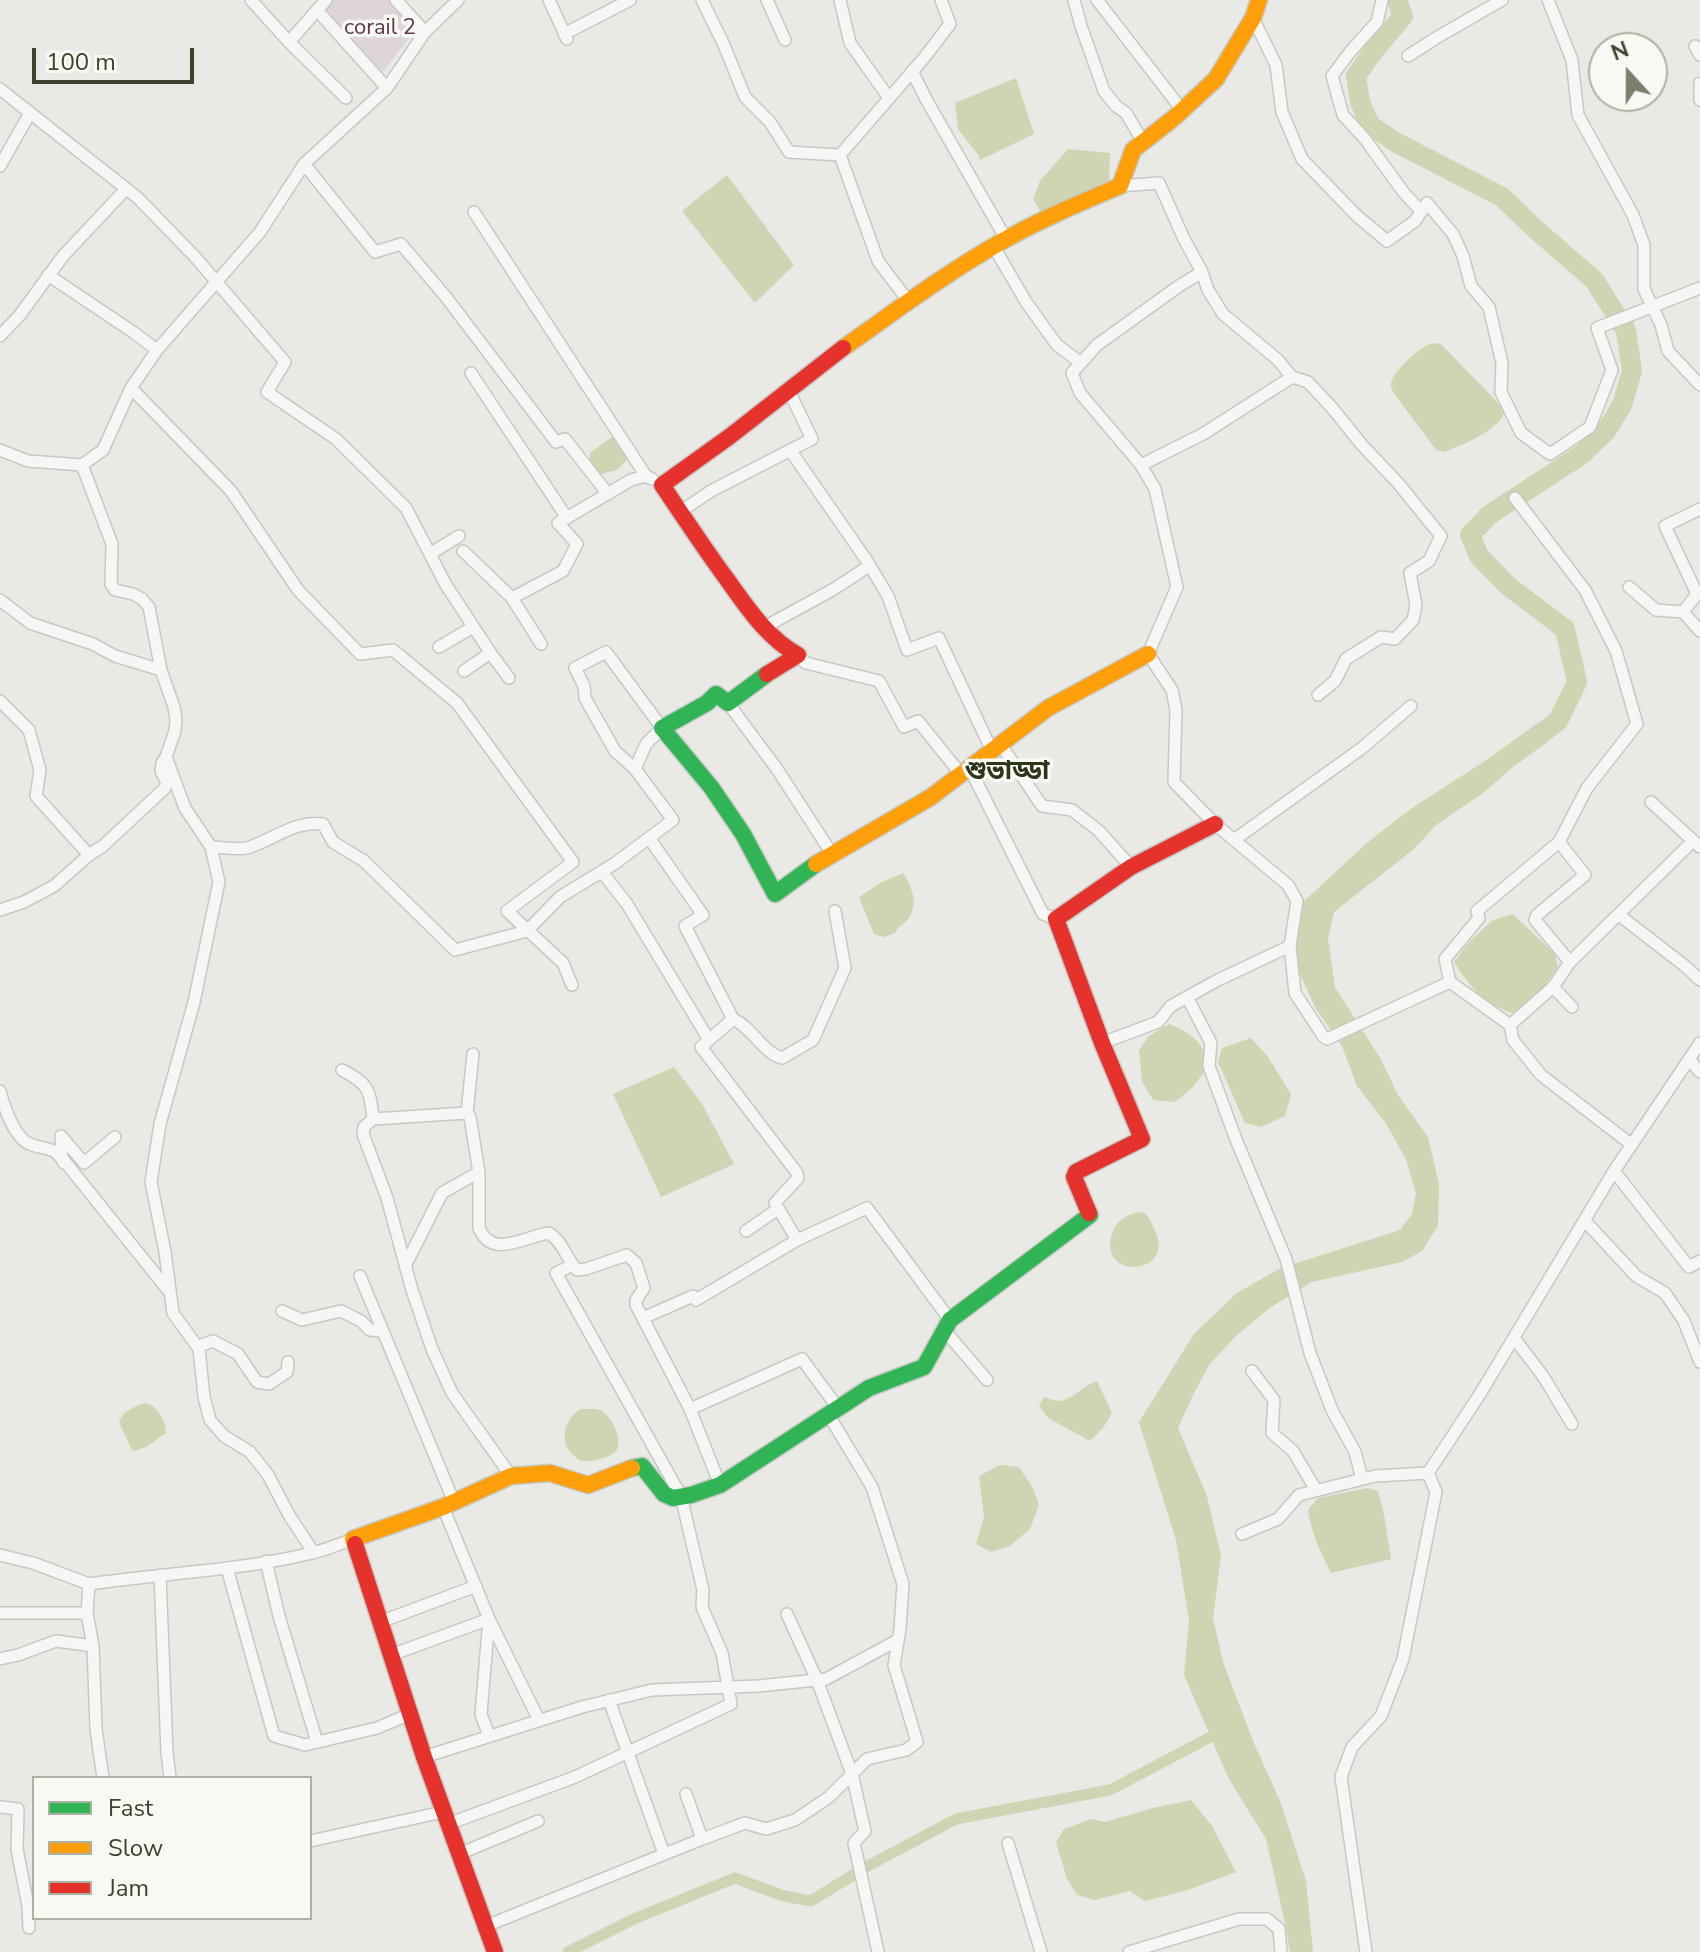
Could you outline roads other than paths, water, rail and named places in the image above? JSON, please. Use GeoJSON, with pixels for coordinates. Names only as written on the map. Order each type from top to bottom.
{"type":"FeatureCollection","features":[{"type":"Feature","properties":{"kind":"street"},"geometry":{"type":"LineString","coordinates":[[251,0],[346,98]]}},
{"type":"Feature","properties":{"kind":"street"},"geometry":{"type":"LineString","coordinates":[[289,42],[326,0]]}},
{"type":"Feature","properties":{"kind":"street"},"geometry":{"type":"LineString","coordinates":[[396,0],[425,32]]}},
{"type":"Feature","properties":{"kind":"street"},"geometry":{"type":"LineString","coordinates":[[438,0],[448,10]]}},
{"type":"Feature","properties":{"kind":"street"},"geometry":{"type":"LineString","coordinates":[[0,450],[28,461],[82,465],[103,450],[131,388],[157,350],[260,232],[304,164],[387,88],[425,32],[458,0]]}},
{"type":"Feature","properties":{"kind":"street"},"geometry":{"type":"LineString","coordinates":[[549,0],[566,37],[630,0]]}},
{"type":"Feature","properties":{"kind":"street"},"geometry":{"type":"LineString","coordinates":[[702,0],[745,97],[770,122],[789,152],[840,155]]}},
{"type":"Feature","properties":{"kind":"street"},"geometry":{"type":"LineString","coordinates":[[767,0],[785,40]]}},
{"type":"Feature","properties":{"kind":"street"},"geometry":{"type":"LineString","coordinates":[[840,0],[850,43],[889,98]]}},
{"type":"Feature","properties":{"kind":"street"},"geometry":{"type":"LineString","coordinates":[[840,155],[950,24],[941,0]]}},
{"type":"Feature","properties":{"kind":"street"},"geometry":{"type":"LineString","coordinates":[[1074,0],[1104,91],[1126,113],[1143,142]]}},
{"type":"Feature","properties":{"kind":"street"},"geometry":{"type":"LineString","coordinates":[[1097,0],[1182,110]]}},
{"type":"Feature","properties":{"kind":"street"},"geometry":{"type":"LineString","coordinates":[[1120,186],[1133,150],[1216,79],[1253,18],[1259,0]]}},
{"type":"Feature","properties":{"kind":"street"},"geometry":{"type":"LineString","coordinates":[[1382,0],[1377,22],[1332,76],[1343,115],[1421,211]]}},
{"type":"Feature","properties":{"kind":"street"},"geometry":{"type":"LineString","coordinates":[[1408,56],[1502,0]]}},
{"type":"Feature","properties":{"kind":"street"},"geometry":{"type":"LineString","coordinates":[[1548,0],[1572,60],[1578,115],[1633,215],[1644,245],[1644,289],[1648,308],[1661,325],[1668,351],[1700,385]]}},
{"type":"Feature","properties":{"kind":"street"},"geometry":{"type":"LineString","coordinates":[[317,10],[387,88]]}},
{"type":"Feature","properties":{"kind":"street"},"geometry":{"type":"LineString","coordinates":[[1253,18],[1276,65],[1282,112],[1302,159],[1357,216],[1387,241],[1415,221],[1427,203],[1453,234],[1471,286],[1489,307],[1502,363],[1501,392],[1521,433],[1550,454],[1590,427],[1612,370],[1597,328],[1700,288]]}},
{"type":"Feature","properties":{"kind":"street"},"geometry":{"type":"LineString","coordinates":[[912,71],[1000,243],[1026,302],[1057,345],[1081,363]]}},
{"type":"Feature","properties":{"kind":"street"},"geometry":{"type":"LineString","coordinates":[[1700,83],[1700,100]]}},
{"type":"Feature","properties":{"kind":"street"},"geometry":{"type":"LineString","coordinates":[[0,89],[126,189],[196,258],[285,362],[267,392],[336,439],[406,508],[446,585],[509,678]]}},
{"type":"Feature","properties":{"kind":"street"},"geometry":{"type":"LineString","coordinates":[[0,166],[30,113]]}},
{"type":"Feature","properties":{"kind":"street"},"geometry":{"type":"LineString","coordinates":[[840,155],[878,261],[909,302]]}},
{"type":"Feature","properties":{"kind":"street"},"geometry":{"type":"LineString","coordinates":[[304,164],[375,252],[401,244],[446,297],[556,442],[565,439],[608,494]]}},
{"type":"Feature","properties":{"kind":"street"},"geometry":{"type":"LineString","coordinates":[[662,485],[832,356],[1000,243],[1062,210],[1120,186],[1159,183],[1208,290],[1223,314],[1278,360],[1292,377],[1308,382],[1441,536],[1429,561],[1410,573],[1416,605],[1413,620],[1395,639],[1381,637],[1346,659],[1335,681],[1318,695]]}},
{"type":"Feature","properties":{"kind":"street"},"geometry":{"type":"LineString","coordinates":[[0,336],[19,316],[63,256],[126,189]]}},
{"type":"Feature","properties":{"kind":"street"},"geometry":{"type":"LineString","coordinates":[[0,1555],[33,1563],[89,1584],[227,1568],[314,1553],[448,1505],[511,1476],[550,1473],[588,1485],[642,1466],[664,1494],[673,1498],[720,1485],[869,1388],[924,1367],[948,1326],[1090,1215],[1074,1177],[1076,1172],[1142,1139],[1056,919],[1043,914],[965,770],[918,721],[904,727],[879,681],[806,663],[763,628],[702,546],[662,485],[646,476],[474,212]]}},
{"type":"Feature","properties":{"kind":"street"},"geometry":{"type":"LineString","coordinates":[[211,847],[246,849],[287,830],[312,823],[323,824],[333,842],[364,861],[455,950],[527,931],[560,897],[602,872],[673,820],[635,769],[615,751],[585,698],[584,686],[575,668],[606,652],[662,728],[711,787],[743,834],[775,894],[832,854],[931,797],[1048,708],[1148,654],[1177,587],[1155,489],[1141,465],[1080,393],[1072,373],[1097,345],[1202,272]]}},
{"type":"Feature","properties":{"kind":"street"},"geometry":{"type":"LineString","coordinates":[[48,275],[157,350]]}},
{"type":"Feature","properties":{"kind":"street"},"geometry":{"type":"LineString","coordinates":[[471,373],[567,518]]}},
{"type":"Feature","properties":{"kind":"street"},"geometry":{"type":"LineString","coordinates":[[1141,465],[1203,434],[1292,377]]}},
{"type":"Feature","properties":{"kind":"street"},"geometry":{"type":"LineString","coordinates":[[131,388],[231,491],[298,590],[360,654],[393,650],[457,703],[573,862],[507,911],[563,963],[572,985]]}},
{"type":"Feature","properties":{"kind":"street"},"geometry":{"type":"LineString","coordinates":[[680,512],[711,491],[812,439],[789,391]]}},
{"type":"Feature","properties":{"kind":"street"},"geometry":{"type":"LineString","coordinates":[[790,450],[888,596],[907,650],[939,638],[997,748],[1042,806],[1072,810],[1099,831],[1131,867]]}},
{"type":"Feature","properties":{"kind":"street"},"geometry":{"type":"LineString","coordinates":[[0,910],[24,902],[54,886],[103,846],[167,783],[161,771],[162,763],[175,731],[176,720],[161,670],[149,607],[142,599],[115,590],[111,584],[112,544],[82,465]]}},
{"type":"Feature","properties":{"kind":"street"},"geometry":{"type":"LineString","coordinates":[[512,598],[563,571],[577,544],[558,523],[631,480],[646,476]]}},
{"type":"Feature","properties":{"kind":"street"},"geometry":{"type":"LineString","coordinates":[[1515,498],[1585,590],[1616,651],[1637,724],[1587,788],[1559,842],[1477,911],[1479,918],[1445,959],[1450,982],[1510,1025],[1513,1040],[1541,1075],[1632,1145]]}},
{"type":"Feature","properties":{"kind":"street"},"geometry":{"type":"LineString","coordinates":[[1683,612],[1697,594],[1665,526],[1700,509]]}},
{"type":"Feature","properties":{"kind":"street"},"geometry":{"type":"LineString","coordinates":[[430,554],[459,536]]}},
{"type":"Feature","properties":{"kind":"street"},"geometry":{"type":"LineString","coordinates":[[463,551],[512,598],[541,644]]}},
{"type":"Feature","properties":{"kind":"street"},"geometry":{"type":"LineString","coordinates":[[763,628],[869,566]]}},
{"type":"Feature","properties":{"kind":"street"},"geometry":{"type":"LineString","coordinates":[[1629,587],[1656,610],[1683,612],[1700,631]]}},
{"type":"Feature","properties":{"kind":"street"},"geometry":{"type":"LineString","coordinates":[[0,600],[30,623],[161,670]]}},
{"type":"Feature","properties":{"kind":"street"},"geometry":{"type":"LineString","coordinates":[[439,647],[473,627]]}},
{"type":"Feature","properties":{"kind":"street"},"geometry":{"type":"LineString","coordinates":[[464,671],[490,653]]}},
{"type":"Feature","properties":{"kind":"street"},"geometry":{"type":"LineString","coordinates":[[1148,654],[1172,690],[1176,710],[1174,782],[1215,824],[1288,885],[1297,901],[1290,946],[1295,993],[1323,1036],[1327,1039],[1450,982]]}},
{"type":"Feature","properties":{"kind":"street"},"geometry":{"type":"LineString","coordinates":[[728,703],[757,680],[798,655]]}},
{"type":"Feature","properties":{"kind":"street"},"geometry":{"type":"LineString","coordinates":[[635,769],[646,744],[662,728],[707,703],[716,694],[728,703],[777,769],[832,854]]}},
{"type":"Feature","properties":{"kind":"street"},"geometry":{"type":"LineString","coordinates":[[0,701],[29,730],[40,770],[36,796],[89,855]]}},
{"type":"Feature","properties":{"kind":"street"},"geometry":{"type":"LineString","coordinates":[[1234,840],[1362,748],[1411,706]]}},
{"type":"Feature","properties":{"kind":"street"},"geometry":{"type":"LineString","coordinates":[[166,757],[185,808],[211,847],[219,882],[194,1002],[160,1124],[151,1182],[173,1313],[199,1349],[204,1397],[210,1420],[224,1436],[250,1452],[268,1475],[314,1553]]}},
{"type":"Feature","properties":{"kind":"street"},"geometry":{"type":"LineString","coordinates":[[1510,1025],[1553,987],[1570,962],[1697,844],[1651,802]]}},
{"type":"Feature","properties":{"kind":"street"},"geometry":{"type":"LineString","coordinates":[[1056,919],[1131,867],[1215,824]]}},
{"type":"Feature","properties":{"kind":"street"},"geometry":{"type":"LineString","coordinates":[[649,838],[703,915],[685,926],[733,1019],[744,1024],[773,1056],[782,1058],[813,1040],[845,968],[835,911]]}},
{"type":"Feature","properties":{"kind":"street"},"geometry":{"type":"LineString","coordinates":[[1559,842],[1585,875],[1535,920],[1570,962]]}},
{"type":"Feature","properties":{"kind":"street"},"geometry":{"type":"LineString","coordinates":[[602,872],[627,904],[709,1040]]}},
{"type":"Feature","properties":{"kind":"street"},"geometry":{"type":"LineString","coordinates":[[1619,915],[1700,980]]}},
{"type":"Feature","properties":{"kind":"street"},"geometry":{"type":"LineString","coordinates":[[1102,1043],[1158,1022],[1171,1006],[1290,946]]}},
{"type":"Feature","properties":{"kind":"street"},"geometry":{"type":"LineString","coordinates":[[1553,987],[1572,1007]]}},
{"type":"Feature","properties":{"kind":"street"},"geometry":{"type":"LineString","coordinates":[[1187,997],[1211,1043],[1209,1066],[1286,1259],[1310,1353],[1332,1410],[1355,1452],[1362,1479]]}},
{"type":"Feature","properties":{"kind":"street"},"geometry":{"type":"LineString","coordinates":[[733,1019],[701,1047],[797,1173],[798,1178],[776,1200],[778,1209],[797,1240]]}},
{"type":"Feature","properties":{"kind":"street"},"geometry":{"type":"LineString","coordinates":[[1428,1473],[1480,1394],[1614,1171],[1700,1043]]}},
{"type":"Feature","properties":{"kind":"street"},"geometry":{"type":"LineString","coordinates":[[473,1054],[467,1113],[479,1172],[479,1228],[488,1241],[498,1246],[549,1233],[565,1249],[577,1270],[627,1255],[636,1263],[644,1288],[635,1302],[690,1409],[720,1485]]}},
{"type":"Feature","properties":{"kind":"street"},"geometry":{"type":"LineString","coordinates":[[1689,1059],[1700,1072]]}},
{"type":"Feature","properties":{"kind":"street"},"geometry":{"type":"LineString","coordinates":[[342,1070],[360,1080],[371,1095],[373,1119]]}},
{"type":"Feature","properties":{"kind":"street"},"geometry":{"type":"LineString","coordinates":[[0,1091],[8,1117],[26,1141],[49,1148],[62,1158],[170,1293]]}},
{"type":"Feature","properties":{"kind":"street"},"geometry":{"type":"LineString","coordinates":[[467,1113],[373,1119],[364,1127],[363,1134],[387,1198],[432,1349],[452,1393],[511,1476]]}},
{"type":"Feature","properties":{"kind":"street"},"geometry":{"type":"LineString","coordinates":[[68,1175],[62,1158],[61,1136],[84,1163],[115,1137]]}},
{"type":"Feature","properties":{"kind":"street"},"geometry":{"type":"LineString","coordinates":[[1614,1171],[1689,1267],[1700,1261]]}},
{"type":"Feature","properties":{"kind":"street"},"geometry":{"type":"LineString","coordinates":[[405,1266],[442,1193],[479,1172]]}},
{"type":"Feature","properties":{"kind":"street"},"geometry":{"type":"LineString","coordinates":[[643,1318],[693,1296],[696,1300],[797,1240],[867,1208],[987,1380]]}},
{"type":"Feature","properties":{"kind":"street"},"geometry":{"type":"LineString","coordinates":[[746,1231],[778,1209]]}},
{"type":"Feature","properties":{"kind":"street"},"geometry":{"type":"LineString","coordinates":[[1585,1221],[1636,1276],[1665,1293],[1684,1321],[1700,1362]]}},
{"type":"Feature","properties":{"kind":"street"},"geometry":{"type":"LineString","coordinates":[[312,1841],[446,1818],[575,1777],[731,1704],[722,1653],[702,1607],[703,1590],[681,1496],[556,1273],[573,1265]]}},
{"type":"Feature","properties":{"kind":"street"},"geometry":{"type":"LineString","coordinates":[[360,1276],[489,1619],[539,1720]]}},
{"type":"Feature","properties":{"kind":"street"},"geometry":{"type":"LineString","coordinates":[[282,1311],[302,1320],[341,1311],[361,1321],[370,1330],[383,1331]]}},
{"type":"Feature","properties":{"kind":"street"},"geometry":{"type":"LineString","coordinates":[[1514,1338],[1543,1376],[1572,1424]]}},
{"type":"Feature","properties":{"kind":"street"},"geometry":{"type":"LineString","coordinates":[[199,1349],[213,1341],[238,1354],[257,1382],[269,1384],[287,1372],[288,1362]]}},
{"type":"Feature","properties":{"kind":"street"},"geometry":{"type":"LineString","coordinates":[[486,1926],[745,1823],[766,1829],[795,1820],[829,1797],[867,1759],[906,1750],[917,1742],[894,1665],[903,1584],[872,1487],[802,1359],[690,1409]]}},
{"type":"Feature","properties":{"kind":"street"},"geometry":{"type":"LineString","coordinates":[[1252,1371],[1274,1400],[1272,1433],[1293,1451],[1316,1490]]}},
{"type":"Feature","properties":{"kind":"street"},"geometry":{"type":"LineString","coordinates":[[1242,1534],[1278,1519],[1299,1495],[1375,1476],[1428,1473]]}},
{"type":"Feature","properties":{"kind":"street"},"geometry":{"type":"LineString","coordinates":[[1366,1952],[1341,1777],[1352,1747],[1381,1716],[1403,1659],[1436,1492],[1428,1473]]}},
{"type":"Feature","properties":{"kind":"street"},"geometry":{"type":"LineString","coordinates":[[353,1539],[424,1757],[495,1951]]}},
{"type":"Feature","properties":{"kind":"street"},"geometry":{"type":"LineString","coordinates":[[266,1561],[279,1616],[317,1742]]}},
{"type":"Feature","properties":{"kind":"street"},"geometry":{"type":"LineString","coordinates":[[227,1568],[274,1736],[305,1745],[377,1728],[410,1714]]}},
{"type":"Feature","properties":{"kind":"street"},"geometry":{"type":"LineString","coordinates":[[160,1575],[170,1776]]}},
{"type":"Feature","properties":{"kind":"street"},"geometry":{"type":"LineString","coordinates":[[89,1584],[87,1613],[93,1646],[96,1729],[103,1776]]}},
{"type":"Feature","properties":{"kind":"street"},"geometry":{"type":"LineString","coordinates":[[380,1622],[476,1586]]}},
{"type":"Feature","properties":{"kind":"street"},"geometry":{"type":"LineString","coordinates":[[0,1613],[87,1613]]}},
{"type":"Feature","properties":{"kind":"street"},"geometry":{"type":"LineString","coordinates":[[787,1614],[817,1680],[852,1774],[865,1831],[854,1843],[878,1952]]}},
{"type":"Feature","properties":{"kind":"street"},"geometry":{"type":"LineString","coordinates":[[391,1655],[489,1619]]}},
{"type":"Feature","properties":{"kind":"street"},"geometry":{"type":"LineString","coordinates":[[489,1619],[481,1714],[489,1736]]}},
{"type":"Feature","properties":{"kind":"street"},"geometry":{"type":"LineString","coordinates":[[424,1757],[539,1720],[652,1690],[826,1679],[898,1640]]}},
{"type":"Feature","properties":{"kind":"street"},"geometry":{"type":"LineString","coordinates":[[0,1659],[56,1641],[93,1646]]}},
{"type":"Feature","properties":{"kind":"street"},"geometry":{"type":"LineString","coordinates":[[609,1700],[664,1854]]}},
{"type":"Feature","properties":{"kind":"street"},"geometry":{"type":"LineString","coordinates":[[686,1794],[702,1839]]}},
{"type":"Feature","properties":{"kind":"street"},"geometry":{"type":"LineString","coordinates":[[0,1807],[18,1809],[17,1849],[29,1928]]}},
{"type":"Feature","properties":{"kind":"street"},"geometry":{"type":"LineString","coordinates":[[459,1854],[538,1821]]}},
{"type":"Feature","properties":{"kind":"street"},"geometry":{"type":"LineString","coordinates":[[1008,1843],[1041,1952]]}},
{"type":"Feature","properties":{"kind":"street"},"geometry":{"type":"LineString","coordinates":[[1129,1952],[1239,1919],[1267,1919],[1279,1929],[1281,1952]]}},
{"type":"Feature","properties":{"kind":"waterway"},"geometry":{"type":"LineString","coordinates":[[1397,0],[1403,16],[1356,76],[1360,102],[1370,125],[1397,143],[1502,197],[1594,280],[1626,330],[1632,371],[1622,405],[1606,431],[1581,455],[1489,515],[1470,535],[1479,556],[1508,586],[1565,629],[1577,682],[1558,721],[1523,747]]}},
{"type":"Feature","properties":{"kind":"waterway"},"geometry":{"type":"LineString","coordinates":[[568,1952],[636,1918],[735,1878],[784,1896],[811,1901],[866,1867],[956,1819],[1110,1790],[1220,1732]]}},
{"type":"Feature","properties":{"kind":"district","name":"শুভাড্ডা"},"geometry":{"type":"Point","coordinates":[1007,773]}},
{"type":"Feature","properties":{"kind":"park label","name":"corail 2"},"geometry":{"type":"Point","coordinates":[380,29]}}]}
